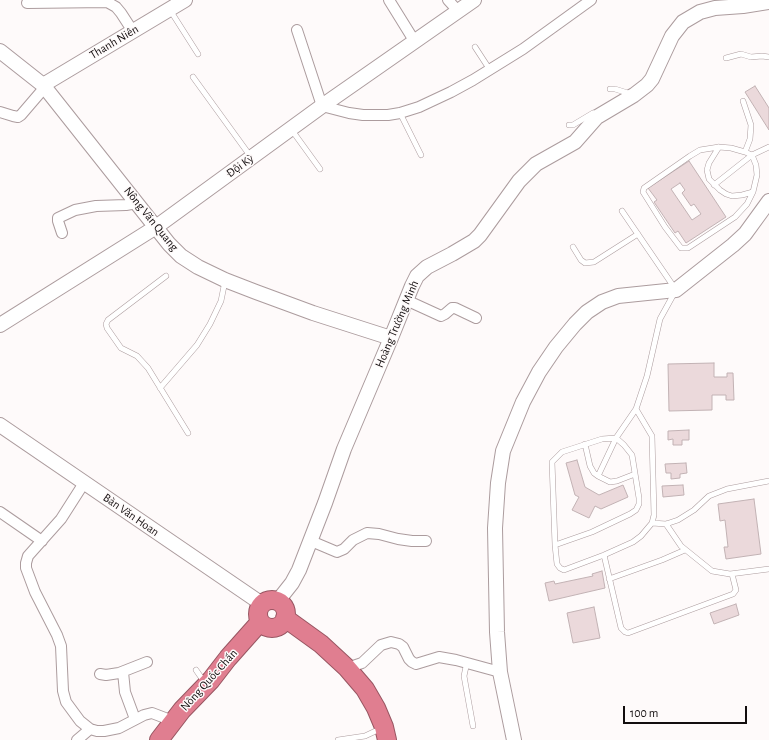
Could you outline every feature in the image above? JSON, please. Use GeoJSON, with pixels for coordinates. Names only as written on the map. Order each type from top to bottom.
{"type":"FeatureCollection","features":[{"type":"Feature","properties":{"kind":"highway"},"geometry":{"type":"LineString","coordinates":[[270,603],[284,608],[285,618],[282,623],[274,627],[269,627],[260,622],[258,611],[270,603]]}},
{"type":"Feature","properties":{"kind":"highway"},"geometry":{"type":"LineString","coordinates":[[285,618],[320,644],[347,668],[365,689],[376,708],[386,734]]}},
{"type":"Feature","properties":{"kind":"highway","name":"Nông Quốc Chấn"},"geometry":{"type":"LineString","coordinates":[[159,740],[173,720],[209,682],[260,622]]}},
{"type":"Feature","properties":{"kind":"street","name":"Thanh Niên"},"geometry":{"type":"LineString","coordinates":[[44,86],[132,30],[185,0]]}},
{"type":"Feature","properties":{"kind":"street"},"geometry":{"type":"LineString","coordinates":[[389,0],[415,42]]}},
{"type":"Feature","properties":{"kind":"street"},"geometry":{"type":"LineString","coordinates":[[448,0],[458,11]]}},
{"type":"Feature","properties":{"kind":"street","name":"Đội Kỳ"},"geometry":{"type":"LineString","coordinates":[[0,325],[156,227],[322,106],[474,0]]}},
{"type":"Feature","properties":{"kind":"street"},"geometry":{"type":"LineString","coordinates":[[297,30],[322,106],[349,113],[374,116],[400,113],[436,99],[490,70],[523,49],[591,0]]}},
{"type":"Feature","properties":{"kind":"street"},"geometry":{"type":"LineString","coordinates":[[27,3],[107,2],[118,10],[132,30]]}},
{"type":"Feature","properties":{"kind":"street","name":"Hoàng Trường Minh"},"geometry":{"type":"LineString","coordinates":[[270,603],[285,592],[295,577],[311,541],[344,449],[417,276],[422,271],[474,241],[525,174],[536,164],[575,142],[597,117],[634,95],[647,85],[652,78],[669,40],[677,27],[683,22],[700,12],[715,8],[769,2]]}},
{"type":"Feature","properties":{"kind":"street","name":"Nông Văn Quang"},"geometry":{"type":"LineString","coordinates":[[0,51],[44,86],[169,244],[181,256],[198,267],[225,280],[313,313],[391,338]]}},
{"type":"Feature","properties":{"kind":"street"},"geometry":{"type":"LineString","coordinates":[[0,112],[18,117],[44,86]]}},
{"type":"Feature","properties":{"kind":"street"},"geometry":{"type":"LineString","coordinates":[[514,740],[500,672],[495,578],[495,528],[498,483],[503,451],[523,402],[539,372],[556,347],[587,312],[602,302],[618,296],[676,290],[745,234],[769,201]]}},
{"type":"Feature","properties":{"kind":"street"},"geometry":{"type":"LineString","coordinates":[[62,233],[58,218],[75,210],[96,206],[137,203]]}},
{"type":"Feature","properties":{"kind":"street"},"geometry":{"type":"LineString","coordinates":[[406,300],[441,316],[452,308],[455,308],[476,318]]}},
{"type":"Feature","properties":{"kind":"street","name":"Bàn Văn Hoan"},"geometry":{"type":"LineString","coordinates":[[0,424],[84,483],[270,603]]}},
{"type":"Feature","properties":{"kind":"street"},"geometry":{"type":"LineString","coordinates":[[84,483],[60,519],[26,559],[26,568],[35,592],[61,646],[63,691],[66,702],[74,715],[90,729],[104,732],[119,728],[135,719],[152,713],[173,720]]}},
{"type":"Feature","properties":{"kind":"street"},"geometry":{"type":"LineString","coordinates":[[0,512],[42,541]]}},
{"type":"Feature","properties":{"kind":"street"},"geometry":{"type":"LineString","coordinates":[[311,541],[337,552],[344,549],[353,540],[367,533],[412,541],[426,541]]}},
{"type":"Feature","properties":{"kind":"street"},"geometry":{"type":"LineString","coordinates":[[347,668],[362,663],[381,645],[391,642],[399,644],[403,647],[409,659],[416,664],[438,657],[467,662],[500,672]]}},
{"type":"Feature","properties":{"kind":"street"},"geometry":{"type":"LineString","coordinates":[[100,674],[123,672],[147,662]]}},
{"type":"Feature","properties":{"kind":"street"},"geometry":{"type":"LineString","coordinates":[[123,672],[126,692],[135,719]]}},
{"type":"Feature","properties":{"kind":"street"},"geometry":{"type":"LineString","coordinates":[[77,740],[90,729]]}},
{"type":"Feature","properties":{"kind":"lane"},"geometry":{"type":"LineString","coordinates":[[169,9],[198,54]]}},
{"type":"Feature","properties":{"kind":"lane"},"geometry":{"type":"LineString","coordinates":[[475,47],[490,70]]}},
{"type":"Feature","properties":{"kind":"lane"},"geometry":{"type":"LineString","coordinates":[[726,58],[741,54],[751,57],[769,57]]}},
{"type":"Feature","properties":{"kind":"lane"},"geometry":{"type":"LineString","coordinates":[[193,76],[251,158]]}},
{"type":"Feature","properties":{"kind":"lane"},"geometry":{"type":"LineString","coordinates":[[610,89],[615,89],[634,95]]}},
{"type":"Feature","properties":{"kind":"lane"},"geometry":{"type":"LineString","coordinates":[[743,101],[751,125],[750,139],[745,152]]}},
{"type":"Feature","properties":{"kind":"lane"},"geometry":{"type":"LineString","coordinates":[[569,126],[597,112],[604,112]]}},
{"type":"Feature","properties":{"kind":"lane"},"geometry":{"type":"LineString","coordinates":[[400,113],[421,155]]}},
{"type":"Feature","properties":{"kind":"lane"},"geometry":{"type":"LineString","coordinates":[[291,129],[320,169]]}},
{"type":"Feature","properties":{"kind":"lane"},"geometry":{"type":"LineString","coordinates":[[719,147],[709,163],[707,170],[709,179],[726,194],[732,196],[753,192]]}},
{"type":"Feature","properties":{"kind":"lane"},"geometry":{"type":"LineString","coordinates":[[719,147],[731,148],[745,152],[752,156],[756,165],[757,175],[753,192],[747,204],[735,217],[688,248],[681,248],[643,192],[644,188],[659,176],[700,150],[719,147]]}},
{"type":"Feature","properties":{"kind":"lane"},"geometry":{"type":"LineString","coordinates":[[714,185],[752,156],[769,147]]}},
{"type":"Feature","properties":{"kind":"lane"},"geometry":{"type":"LineString","coordinates":[[598,476],[616,438],[636,409],[647,376],[660,318],[676,290],[622,211]]}},
{"type":"Feature","properties":{"kind":"lane"},"geometry":{"type":"LineString","coordinates":[[573,247],[581,260],[585,263],[594,262],[638,234]]}},
{"type":"Feature","properties":{"kind":"lane"},"geometry":{"type":"LineString","coordinates":[[166,276],[108,320],[106,324],[107,328],[121,348],[137,356],[148,368],[188,433]]}},
{"type":"Feature","properties":{"kind":"lane"},"geometry":{"type":"LineString","coordinates":[[160,388],[197,345],[210,324],[221,301],[225,280]]}},
{"type":"Feature","properties":{"kind":"lane"},"geometry":{"type":"LineString","coordinates":[[555,545],[592,532],[636,510],[639,498],[632,455],[616,438],[602,439],[562,452],[552,462],[555,545],[557,564],[564,570],[604,555],[633,542],[641,536],[652,523],[654,515],[652,436],[636,409]]}},
{"type":"Feature","properties":{"kind":"lane"},"geometry":{"type":"LineString","coordinates":[[585,444],[590,466],[594,473],[598,476],[610,482],[636,474]]}},
{"type":"Feature","properties":{"kind":"lane"},"geometry":{"type":"LineString","coordinates":[[652,523],[666,524],[678,520],[694,510],[709,496],[727,489],[769,482]]}},
{"type":"Feature","properties":{"kind":"lane"},"geometry":{"type":"LineString","coordinates":[[666,524],[685,550],[712,572],[732,574],[769,569]]}},
{"type":"Feature","properties":{"kind":"lane"},"geometry":{"type":"LineString","coordinates":[[609,579],[685,550]]}},
{"type":"Feature","properties":{"kind":"lane"},"geometry":{"type":"LineString","coordinates":[[604,555],[622,628],[628,633],[733,594],[736,590],[732,574]]}},
{"type":"Feature","properties":{"kind":"lane"},"geometry":{"type":"LineString","coordinates":[[467,662],[464,676],[473,726]]}},
{"type":"Feature","properties":{"kind":"lane"},"geometry":{"type":"LineString","coordinates":[[196,670],[209,682]]}},
{"type":"Feature","properties":{"kind":"lane"},"geometry":{"type":"LineString","coordinates":[[338,740],[386,734]]}},
{"type":"Feature","properties":{"kind":"building"},"geometry":{"type":"Polygon","coordinates":[[[755,86],[769,108],[769,130],[745,92],[755,86]]]}},
{"type":"Feature","properties":{"kind":"building"},"geometry":{"type":"Polygon","coordinates":[[[689,161],[726,217],[686,243],[678,231],[675,233],[654,202],[657,200],[648,188],[689,161]],[[680,183],[671,189],[692,220],[701,214],[694,204],[691,206],[682,193],[685,190],[680,183]]]}},
{"type":"Feature","properties":{"kind":"building"},"geometry":{"type":"Polygon","coordinates":[[[714,363],[714,377],[727,377],[727,373],[733,373],[734,400],[726,400],[726,395],[712,395],[712,410],[669,411],[668,364],[714,363]]]}},
{"type":"Feature","properties":{"kind":"building"},"geometry":{"type":"Polygon","coordinates":[[[689,430],[689,440],[682,440],[682,445],[673,445],[673,439],[668,440],[668,431],[689,430]]]}},
{"type":"Feature","properties":{"kind":"building"},"geometry":{"type":"Polygon","coordinates":[[[577,460],[585,487],[599,495],[623,485],[628,497],[601,509],[595,506],[589,518],[572,510],[579,497],[575,495],[566,463],[577,460]]]}},
{"type":"Feature","properties":{"kind":"building"},"geometry":{"type":"Polygon","coordinates":[[[686,463],[687,473],[680,474],[680,478],[671,479],[671,473],[666,473],[665,464],[686,463]]]}},
{"type":"Feature","properties":{"kind":"building"},"geometry":{"type":"Polygon","coordinates":[[[683,485],[684,495],[663,497],[662,486],[683,485]]]}},
{"type":"Feature","properties":{"kind":"building"},"geometry":{"type":"Polygon","coordinates":[[[754,499],[761,554],[726,559],[724,547],[728,547],[725,520],[720,521],[718,504],[754,499]]]}},
{"type":"Feature","properties":{"kind":"building"},"geometry":{"type":"Polygon","coordinates":[[[602,571],[605,588],[549,601],[545,583],[554,581],[555,584],[593,576],[592,574],[602,571]]]}},
{"type":"Feature","properties":{"kind":"building"},"geometry":{"type":"Polygon","coordinates":[[[736,604],[739,615],[714,624],[710,613],[736,604]]]}},
{"type":"Feature","properties":{"kind":"building"},"geometry":{"type":"Polygon","coordinates":[[[594,607],[600,638],[573,643],[567,613],[594,607]]]}}]}
